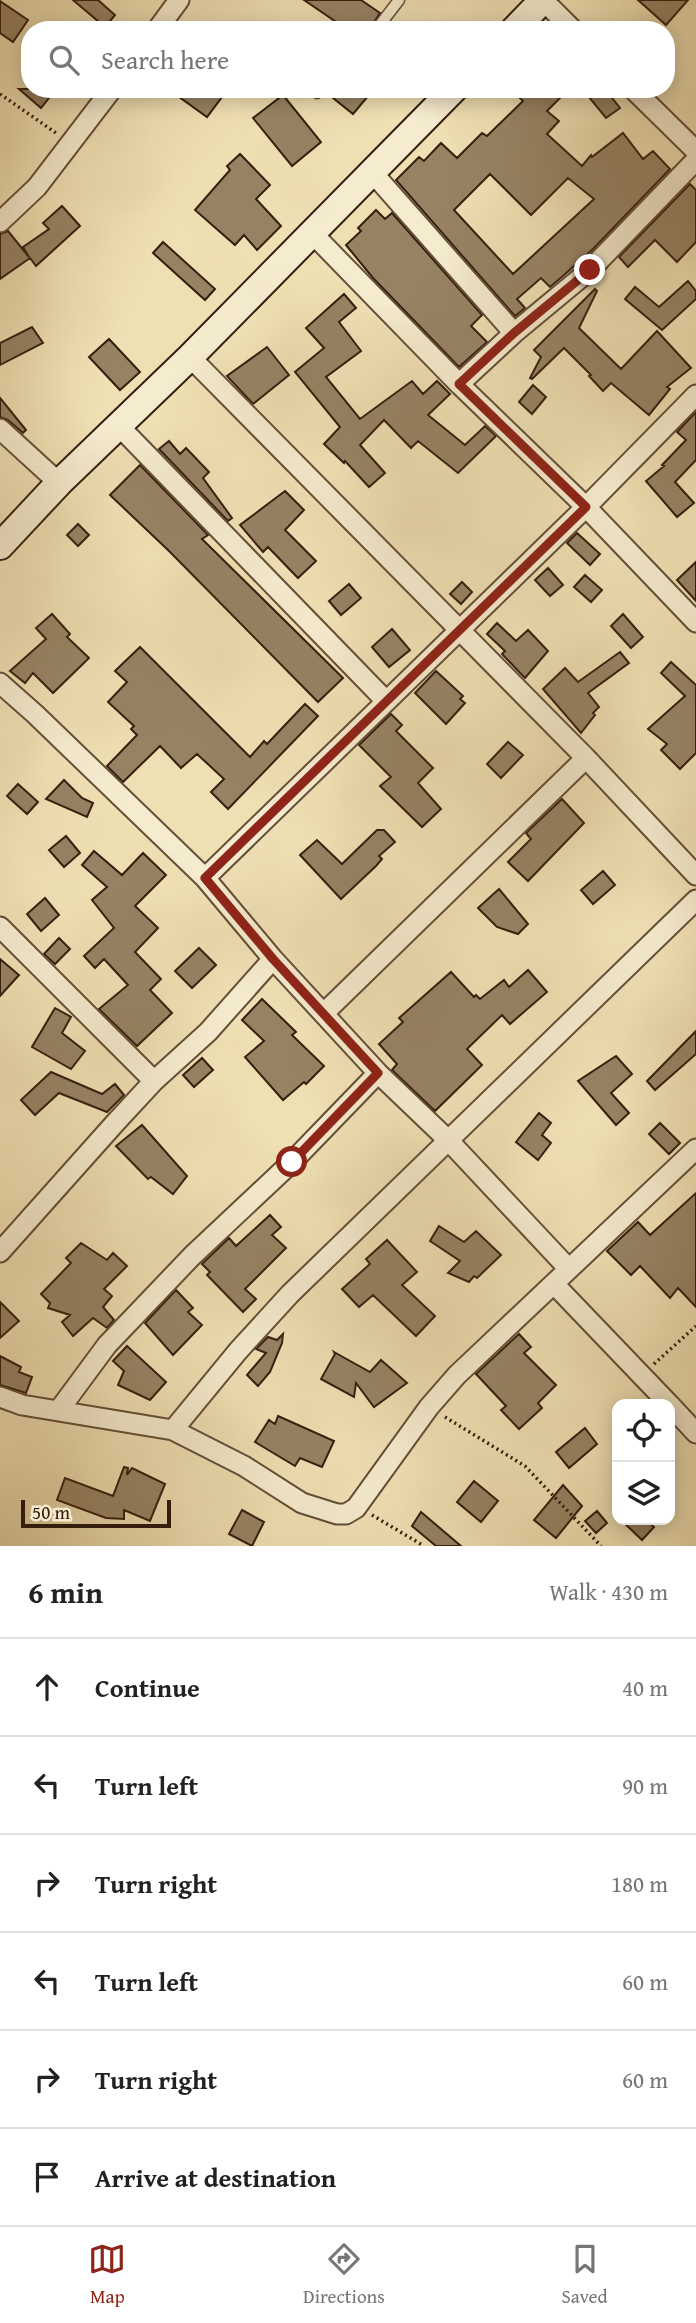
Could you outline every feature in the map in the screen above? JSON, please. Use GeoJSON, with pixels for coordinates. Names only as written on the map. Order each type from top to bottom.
{"type":"FeatureCollection","features":[{"type":"Feature","properties":{"kind":"street"},"geometry":{"type":"LineString","coordinates":[[164,21],[179,0]]}},
{"type":"Feature","properties":{"kind":"street"},"geometry":{"type":"LineString","coordinates":[[523,21],[543,0],[564,21]]}},
{"type":"Feature","properties":{"kind":"street"},"geometry":{"type":"LineString","coordinates":[[0,222],[31,193],[104,98]]}},
{"type":"Feature","properties":{"kind":"street"},"geometry":{"type":"LineString","coordinates":[[0,546],[59,483],[190,357],[445,98]]}},
{"type":"Feature","properties":{"kind":"street"},"geometry":{"type":"LineString","coordinates":[[642,98],[696,151]]}},
{"type":"Feature","properties":{"kind":"street"},"geometry":{"type":"LineString","coordinates":[[459,384],[514,333],[590,270],[696,160]]}},
{"type":"Feature","properties":{"kind":"street"},"geometry":{"type":"LineString","coordinates":[[372,172],[514,333]]}},
{"type":"Feature","properties":{"kind":"street"},"geometry":{"type":"LineString","coordinates":[[312,233],[459,384],[586,507],[696,622]]}},
{"type":"Feature","properties":{"kind":"street"},"geometry":{"type":"LineString","coordinates":[[190,357],[458,632],[586,758],[696,875]]}},
{"type":"Feature","properties":{"kind":"street"},"geometry":{"type":"LineString","coordinates":[[205,878],[586,507],[696,396]]}},
{"type":"Feature","properties":{"kind":"street"},"geometry":{"type":"LineString","coordinates":[[118,425],[386,701]]}},
{"type":"Feature","properties":{"kind":"street"},"geometry":{"type":"LineString","coordinates":[[0,429],[59,483]]}},
{"type":"Feature","properties":{"kind":"street"},"geometry":{"type":"LineString","coordinates":[[0,683],[205,878],[273,959],[378,1073],[449,1141],[568,1268]]}},
{"type":"Feature","properties":{"kind":"street"},"geometry":{"type":"LineString","coordinates":[[324,1013],[586,758]]}},
{"type":"Feature","properties":{"kind":"street"},"geometry":{"type":"LineString","coordinates":[[173,1430],[281,1304],[696,900]]}},
{"type":"Feature","properties":{"kind":"street"},"geometry":{"type":"LineString","coordinates":[[0,927],[154,1081]]}},
{"type":"Feature","properties":{"kind":"street"},"geometry":{"type":"LineString","coordinates":[[0,1252],[154,1081],[208,1032],[273,959]]}},
{"type":"Feature","properties":{"kind":"street"},"geometry":{"type":"LineString","coordinates":[[59,1410],[107,1345],[192,1256],[292,1162],[378,1073]]}},
{"type":"Feature","properties":{"kind":"street"},"geometry":{"type":"LineString","coordinates":[[0,1397],[22,1405],[173,1430],[244,1466],[303,1503],[337,1514],[346,1514],[356,1508],[429,1407],[457,1375],[696,1149]]}},
{"type":"Feature","properties":{"kind":"street"},"geometry":{"type":"LineString","coordinates":[[554,1284],[665,1399]]}},
{"type":"Feature","properties":{"kind":"street"},"geometry":{"type":"LineString","coordinates":[[675,1410],[696,1433]]}},
{"type":"Feature","properties":{"kind":"lane"},"geometry":{"type":"LineString","coordinates":[[383,21],[399,0]]}},
{"type":"Feature","properties":{"kind":"path"},"geometry":{"type":"LineString","coordinates":[[0,94],[71,142]]}},
{"type":"Feature","properties":{"kind":"path"},"geometry":{"type":"LineString","coordinates":[[642,1375],[696,1326]]}},
{"type":"Feature","properties":{"kind":"path"},"geometry":{"type":"LineString","coordinates":[[429,1407],[525,1466],[601,1546]]}},
{"type":"Feature","properties":{"kind":"path"},"geometry":{"type":"LineString","coordinates":[[356,1508],[424,1546]]}},
{"type":"Feature","properties":{"kind":"building"},"geometry":{"type":"Polygon","coordinates":[[[73,0],[98,0],[115,15],[110,21],[98,21],[73,0]]]}},
{"type":"Feature","properties":{"kind":"building"},"geometry":{"type":"Polygon","coordinates":[[[304,0],[361,0],[380,13],[375,21],[335,21],[304,0]]]}},
{"type":"Feature","properties":{"kind":"building"},"geometry":{"type":"Polygon","coordinates":[[[638,0],[688,0],[670,21],[662,21],[638,0]]]}},
{"type":"Feature","properties":{"kind":"building"},"geometry":{"type":"Polygon","coordinates":[[[0,1],[28,20],[21,21],[21,30],[13,42],[0,33],[0,1]]]}},
{"type":"Feature","properties":{"kind":"building"},"geometry":{"type":"Polygon","coordinates":[[[29,98],[49,98],[41,108],[29,98]]]}},
{"type":"Feature","properties":{"kind":"building"},"geometry":{"type":"Polygon","coordinates":[[[181,98],[221,98],[207,117],[181,98]]]}},
{"type":"Feature","properties":{"kind":"building"},"geometry":{"type":"Polygon","coordinates":[[[279,98],[285,98],[321,142],[292,166],[253,118],[279,98]]]}},
{"type":"Feature","properties":{"kind":"building"},"geometry":{"type":"Polygon","coordinates":[[[333,98],[366,98],[353,114],[333,98]]]}},
{"type":"Feature","properties":{"kind":"building"},"geometry":{"type":"Polygon","coordinates":[[[520,98],[560,98],[547,111],[559,121],[547,134],[582,166],[591,155],[592,157],[623,133],[643,159],[653,151],[670,169],[593,249],[550,287],[541,278],[517,299],[525,308],[515,316],[396,180],[419,157],[424,161],[441,143],[457,158],[482,133],[487,136],[523,101],[520,98]],[[490,174],[454,210],[513,274],[594,199],[568,178],[531,215],[490,174]]]}},
{"type":"Feature","properties":{"kind":"building"},"geometry":{"type":"Polygon","coordinates":[[[590,98],[612,98],[620,108],[606,118],[590,98]]]}},
{"type":"Feature","properties":{"kind":"building"},"geometry":{"type":"Polygon","coordinates":[[[240,154],[270,185],[256,199],[281,226],[257,250],[244,235],[235,245],[195,210],[230,170],[227,166],[240,154]]]}},
{"type":"Feature","properties":{"kind":"building"},"geometry":{"type":"Polygon","coordinates":[[[690,184],[696,190],[696,242],[677,262],[655,240],[628,267],[619,257],[690,184]]]}},
{"type":"Feature","properties":{"kind":"building"},"geometry":{"type":"Polygon","coordinates":[[[62,206],[80,226],[36,266],[30,258],[0,279],[0,234],[8,231],[29,257],[23,247],[49,229],[43,223],[62,206]]]}},
{"type":"Feature","properties":{"kind":"building"},"geometry":{"type":"Polygon","coordinates":[[[376,210],[385,219],[392,213],[482,315],[471,326],[487,342],[459,367],[373,278],[346,245],[361,231],[358,228],[376,210]]]}},
{"type":"Feature","properties":{"kind":"building"},"geometry":{"type":"Polygon","coordinates":[[[163,242],[215,289],[205,300],[153,253],[163,242]]]}},
{"type":"Feature","properties":{"kind":"building"},"geometry":{"type":"Polygon","coordinates":[[[688,281],[696,291],[696,299],[662,330],[625,299],[635,287],[659,307],[688,281]]]}},
{"type":"Feature","properties":{"kind":"building"},"geometry":{"type":"Polygon","coordinates":[[[595,289],[597,291],[579,328],[621,369],[657,331],[691,368],[667,387],[670,389],[649,415],[611,383],[603,391],[564,348],[530,378],[541,357],[534,350],[595,289]]]}},
{"type":"Feature","properties":{"kind":"building"},"geometry":{"type":"Polygon","coordinates":[[[344,294],[356,308],[339,322],[361,351],[326,377],[360,419],[412,381],[423,394],[437,381],[450,394],[428,415],[465,445],[485,426],[496,436],[458,473],[418,441],[411,448],[384,420],[360,445],[385,473],[369,487],[345,461],[344,463],[324,444],[340,427],[295,372],[324,348],[306,328],[344,294]]]}},
{"type":"Feature","properties":{"kind":"building"},"geometry":{"type":"Polygon","coordinates":[[[32,327],[43,343],[0,365],[0,343],[32,327]]]}},
{"type":"Feature","properties":{"kind":"building"},"geometry":{"type":"Polygon","coordinates":[[[109,339],[140,372],[120,390],[89,357],[109,339]]]}},
{"type":"Feature","properties":{"kind":"building"},"geometry":{"type":"Polygon","coordinates":[[[267,347],[289,375],[253,404],[227,376],[267,347]]]}},
{"type":"Feature","properties":{"kind":"building"},"geometry":{"type":"Polygon","coordinates":[[[533,385],[546,397],[532,414],[519,402],[533,385]]]}},
{"type":"Feature","properties":{"kind":"building"},"geometry":{"type":"Polygon","coordinates":[[[0,398],[26,430],[23,433],[8,420],[0,417],[0,398]]]}},
{"type":"Feature","properties":{"kind":"building"},"geometry":{"type":"Polygon","coordinates":[[[696,412],[696,460],[675,482],[694,503],[677,517],[646,481],[664,466],[662,465],[686,440],[677,432],[696,412]]]}},
{"type":"Feature","properties":{"kind":"building"},"geometry":{"type":"Polygon","coordinates":[[[169,441],[180,454],[186,448],[209,472],[203,478],[232,518],[228,521],[159,449],[169,441]]]}},
{"type":"Feature","properties":{"kind":"building"},"geometry":{"type":"Polygon","coordinates":[[[140,465],[208,535],[202,539],[343,678],[318,702],[110,495],[140,465]]]}},
{"type":"Feature","properties":{"kind":"building"},"geometry":{"type":"Polygon","coordinates":[[[285,491],[304,510],[285,530],[316,561],[298,578],[268,547],[263,552],[240,525],[285,491]]]}},
{"type":"Feature","properties":{"kind":"building"},"geometry":{"type":"Polygon","coordinates":[[[78,524],[89,535],[78,546],[67,535],[78,524]]]}},
{"type":"Feature","properties":{"kind":"building"},"geometry":{"type":"Polygon","coordinates":[[[577,533],[600,554],[590,565],[567,543],[577,533]]]}},
{"type":"Feature","properties":{"kind":"building"},"geometry":{"type":"Polygon","coordinates":[[[696,562],[696,601],[677,580],[696,562]]]}},
{"type":"Feature","properties":{"kind":"building"},"geometry":{"type":"Polygon","coordinates":[[[548,568],[563,585],[550,596],[535,580],[548,568]]]}},
{"type":"Feature","properties":{"kind":"building"},"geometry":{"type":"Polygon","coordinates":[[[585,575],[602,590],[591,602],[574,587],[585,575]]]}},
{"type":"Feature","properties":{"kind":"building"},"geometry":{"type":"Polygon","coordinates":[[[462,582],[472,592],[461,604],[450,594],[462,582]]]}},
{"type":"Feature","properties":{"kind":"building"},"geometry":{"type":"Polygon","coordinates":[[[349,584],[361,598],[341,615],[329,601],[349,584]]]}},
{"type":"Feature","properties":{"kind":"building"},"geometry":{"type":"Polygon","coordinates":[[[52,614],[70,634],[67,637],[89,658],[53,693],[33,673],[25,683],[10,671],[46,639],[36,628],[52,614]]]}},
{"type":"Feature","properties":{"kind":"building"},"geometry":{"type":"Polygon","coordinates":[[[623,614],[643,637],[631,648],[611,626],[623,614]]]}},
{"type":"Feature","properties":{"kind":"building"},"geometry":{"type":"Polygon","coordinates":[[[497,623],[516,641],[528,630],[548,651],[525,678],[502,654],[505,651],[487,634],[497,623]]]}},
{"type":"Feature","properties":{"kind":"building"},"geometry":{"type":"Polygon","coordinates":[[[392,629],[410,650],[389,667],[372,647],[392,629]]]}},
{"type":"Feature","properties":{"kind":"building"},"geometry":{"type":"Polygon","coordinates":[[[140,647],[250,757],[264,741],[267,744],[305,704],[318,716],[228,809],[211,792],[224,779],[197,754],[181,768],[160,746],[123,782],[107,766],[137,735],[131,729],[134,726],[108,702],[127,682],[115,671],[140,647]]]}},
{"type":"Feature","properties":{"kind":"building"},"geometry":{"type":"Polygon","coordinates":[[[620,652],[629,663],[588,693],[599,707],[581,733],[543,689],[565,668],[578,682],[620,652]]]}},
{"type":"Feature","properties":{"kind":"building"},"geometry":{"type":"Polygon","coordinates":[[[671,662],[696,685],[696,753],[680,769],[661,750],[667,744],[648,729],[685,696],[661,673],[671,662]]]}},
{"type":"Feature","properties":{"kind":"building"},"geometry":{"type":"Polygon","coordinates":[[[436,671],[463,696],[460,699],[465,703],[446,724],[415,693],[436,671]]]}},
{"type":"Feature","properties":{"kind":"building"},"geometry":{"type":"Polygon","coordinates":[[[391,714],[402,725],[396,731],[433,768],[418,783],[441,809],[422,827],[380,786],[391,777],[359,745],[391,714]]]}},
{"type":"Feature","properties":{"kind":"building"},"geometry":{"type":"Polygon","coordinates":[[[508,742],[523,755],[501,778],[487,764],[508,742]]]}},
{"type":"Feature","properties":{"kind":"building"},"geometry":{"type":"Polygon","coordinates":[[[64,780],[82,798],[93,803],[87,817],[46,799],[64,780]]]}},
{"type":"Feature","properties":{"kind":"building"},"geometry":{"type":"Polygon","coordinates":[[[18,784],[38,802],[27,814],[7,796],[18,784]]]}},
{"type":"Feature","properties":{"kind":"building"},"geometry":{"type":"Polygon","coordinates":[[[562,799],[584,823],[528,881],[508,862],[531,839],[526,833],[562,799]]]}},
{"type":"Feature","properties":{"kind":"building"},"geometry":{"type":"Polygon","coordinates":[[[377,830],[384,830],[395,842],[379,856],[382,859],[376,866],[341,899],[300,855],[317,840],[342,864],[377,830]]]}},
{"type":"Feature","properties":{"kind":"building"},"geometry":{"type":"Polygon","coordinates":[[[66,836],[80,853],[64,867],[49,850],[66,836]]]}},
{"type":"Feature","properties":{"kind":"building"},"geometry":{"type":"Polygon","coordinates":[[[94,851],[122,875],[143,853],[166,875],[135,906],[158,928],[135,952],[161,979],[150,990],[172,1013],[137,1046],[99,1009],[128,985],[104,959],[95,968],[84,956],[114,928],[92,900],[107,887],[82,865],[94,851]]]}},
{"type":"Feature","properties":{"kind":"building"},"geometry":{"type":"Polygon","coordinates":[[[603,871],[615,885],[593,904],[581,890],[603,871]]]}},
{"type":"Feature","properties":{"kind":"building"},"geometry":{"type":"Polygon","coordinates":[[[499,889],[528,924],[518,934],[497,927],[478,908],[499,889]]]}},
{"type":"Feature","properties":{"kind":"building"},"geometry":{"type":"Polygon","coordinates":[[[45,898],[59,915],[41,931],[27,914],[45,898]]]}},
{"type":"Feature","properties":{"kind":"building"},"geometry":{"type":"Polygon","coordinates":[[[59,938],[70,949],[55,964],[44,954],[59,938]]]}},
{"type":"Feature","properties":{"kind":"building"},"geometry":{"type":"Polygon","coordinates":[[[199,948],[216,965],[192,988],[175,971],[199,948]]]}},
{"type":"Feature","properties":{"kind":"building"},"geometry":{"type":"Polygon","coordinates":[[[0,959],[19,975],[0,996],[0,959]]]}},
{"type":"Feature","properties":{"kind":"building"},"geometry":{"type":"Polygon","coordinates":[[[528,970],[547,992],[510,1024],[502,1015],[467,1049],[482,1065],[435,1111],[392,1070],[397,1064],[379,1044],[403,1022],[399,1018],[451,972],[474,997],[476,995],[480,999],[504,980],[509,987],[528,970]]]}},
{"type":"Feature","properties":{"kind":"building"},"geometry":{"type":"Polygon","coordinates":[[[262,999],[296,1032],[292,1035],[324,1066],[306,1084],[304,1082],[283,1100],[245,1057],[264,1041],[242,1020],[262,999]]]}},
{"type":"Feature","properties":{"kind":"building"},"geometry":{"type":"Polygon","coordinates":[[[55,1008],[71,1017],[62,1033],[85,1051],[71,1069],[32,1047],[55,1008]]]}},
{"type":"Feature","properties":{"kind":"building"},"geometry":{"type":"Polygon","coordinates":[[[696,1031],[696,1054],[655,1090],[647,1081],[696,1031]]]}},
{"type":"Feature","properties":{"kind":"building"},"geometry":{"type":"Polygon","coordinates":[[[616,1056],[632,1074],[611,1093],[629,1113],[616,1125],[578,1081],[616,1056]]]}},
{"type":"Feature","properties":{"kind":"building"},"geometry":{"type":"Polygon","coordinates":[[[202,1058],[213,1070],[194,1087],[183,1075],[202,1058]]]}},
{"type":"Feature","properties":{"kind":"building"},"geometry":{"type":"Polygon","coordinates":[[[51,1072],[102,1094],[115,1084],[124,1095],[107,1112],[59,1093],[35,1115],[21,1100],[51,1072]]]}},
{"type":"Feature","properties":{"kind":"building"},"geometry":{"type":"Polygon","coordinates":[[[539,1113],[551,1123],[542,1135],[551,1143],[538,1160],[516,1142],[539,1113]]]}},
{"type":"Feature","properties":{"kind":"building"},"geometry":{"type":"Polygon","coordinates":[[[660,1123],[680,1143],[669,1154],[649,1134],[660,1123]]]}},
{"type":"Feature","properties":{"kind":"building"},"geometry":{"type":"Polygon","coordinates":[[[142,1125],[187,1176],[173,1194],[151,1177],[148,1179],[116,1146],[142,1125]]]}},
{"type":"Feature","properties":{"kind":"building"},"geometry":{"type":"Polygon","coordinates":[[[696,1193],[696,1307],[678,1288],[670,1298],[640,1266],[631,1275],[607,1251],[638,1222],[650,1235],[696,1193]]]}},
{"type":"Feature","properties":{"kind":"building"},"geometry":{"type":"Polygon","coordinates":[[[270,1215],[281,1227],[272,1235],[286,1248],[245,1289],[256,1299],[243,1312],[207,1275],[210,1272],[202,1264],[229,1238],[236,1246],[270,1215]]]}},
{"type":"Feature","properties":{"kind":"building"},"geometry":{"type":"Polygon","coordinates":[[[439,1226],[464,1242],[476,1231],[501,1255],[477,1278],[474,1276],[469,1282],[448,1273],[460,1261],[430,1241],[439,1226]]]}},
{"type":"Feature","properties":{"kind":"building"},"geometry":{"type":"Polygon","coordinates":[[[387,1240],[417,1272],[402,1285],[435,1316],[416,1336],[373,1295],[359,1307],[342,1289],[370,1264],[366,1259],[387,1240]]]}},
{"type":"Feature","properties":{"kind":"building"},"geometry":{"type":"Polygon","coordinates":[[[81,1243],[107,1260],[113,1253],[127,1266],[104,1289],[112,1296],[103,1307],[114,1320],[107,1328],[93,1318],[73,1336],[62,1322],[70,1315],[48,1308],[50,1303],[41,1294],[71,1263],[66,1258],[81,1243]]]}},
{"type":"Feature","properties":{"kind":"building"},"geometry":{"type":"Polygon","coordinates":[[[176,1290],[193,1308],[188,1312],[202,1325],[173,1355],[145,1323],[176,1290]]]}},
{"type":"Feature","properties":{"kind":"building"},"geometry":{"type":"Polygon","coordinates":[[[0,1302],[19,1321],[0,1338],[0,1302]]]}},
{"type":"Feature","properties":{"kind":"building"},"geometry":{"type":"Polygon","coordinates":[[[283,1334],[270,1372],[258,1386],[247,1375],[266,1353],[256,1349],[268,1337],[277,1340],[283,1334]]]}},
{"type":"Feature","properties":{"kind":"building"},"geometry":{"type":"Polygon","coordinates":[[[519,1334],[531,1347],[524,1353],[556,1385],[538,1403],[542,1408],[519,1429],[501,1410],[506,1406],[476,1374],[519,1334]]]}},
{"type":"Feature","properties":{"kind":"building"},"geometry":{"type":"Polygon","coordinates":[[[127,1346],[166,1382],[150,1400],[118,1385],[124,1371],[113,1361],[127,1346]]]}},
{"type":"Feature","properties":{"kind":"building"},"geometry":{"type":"Polygon","coordinates":[[[334,1352],[370,1372],[381,1360],[407,1383],[374,1407],[356,1383],[354,1397],[321,1379],[334,1352]]]}},
{"type":"Feature","properties":{"kind":"building"},"geometry":{"type":"Polygon","coordinates":[[[0,1356],[21,1367],[19,1372],[32,1377],[26,1393],[0,1385],[0,1356]]]}},
{"type":"Feature","properties":{"kind":"building"},"geometry":{"type":"Polygon","coordinates":[[[278,1416],[334,1441],[322,1467],[300,1458],[295,1466],[255,1442],[269,1420],[275,1424],[278,1416]]]}},
{"type":"Feature","properties":{"kind":"building"},"geometry":{"type":"Polygon","coordinates":[[[585,1428],[597,1444],[569,1468],[556,1452],[585,1428]]]}},
{"type":"Feature","properties":{"kind":"building"},"geometry":{"type":"Polygon","coordinates":[[[124,1467],[128,1468],[127,1475],[132,1468],[165,1484],[150,1521],[124,1510],[124,1519],[106,1518],[57,1500],[65,1478],[113,1496],[124,1467]]]}},
{"type":"Feature","properties":{"kind":"building"},"geometry":{"type":"Polygon","coordinates":[[[474,1481],[498,1501],[481,1522],[457,1502],[474,1481]]]}},
{"type":"Feature","properties":{"kind":"building"},"geometry":{"type":"Polygon","coordinates":[[[563,1485],[582,1506],[556,1538],[534,1520],[563,1485]]]}},
{"type":"Feature","properties":{"kind":"building"},"geometry":{"type":"Polygon","coordinates":[[[242,1510],[264,1522],[252,1546],[229,1534],[242,1510]]]}},
{"type":"Feature","properties":{"kind":"building"},"geometry":{"type":"Polygon","coordinates":[[[597,1511],[607,1523],[596,1533],[585,1521],[597,1511]]]}},
{"type":"Feature","properties":{"kind":"building"},"geometry":{"type":"Polygon","coordinates":[[[421,1512],[461,1546],[436,1546],[412,1526],[421,1512]]]}},
{"type":"Feature","properties":{"kind":"building"},"geometry":{"type":"Polygon","coordinates":[[[626,1525],[654,1527],[642,1540],[626,1525]]]}},
{"type":"Feature","properties":{"kind":"route"},"geometry":{"type":"LineString","coordinates":[[292,1162],[378,1073],[273,959],[205,878],[586,507],[459,384],[514,333],[590,270]]}}]}
